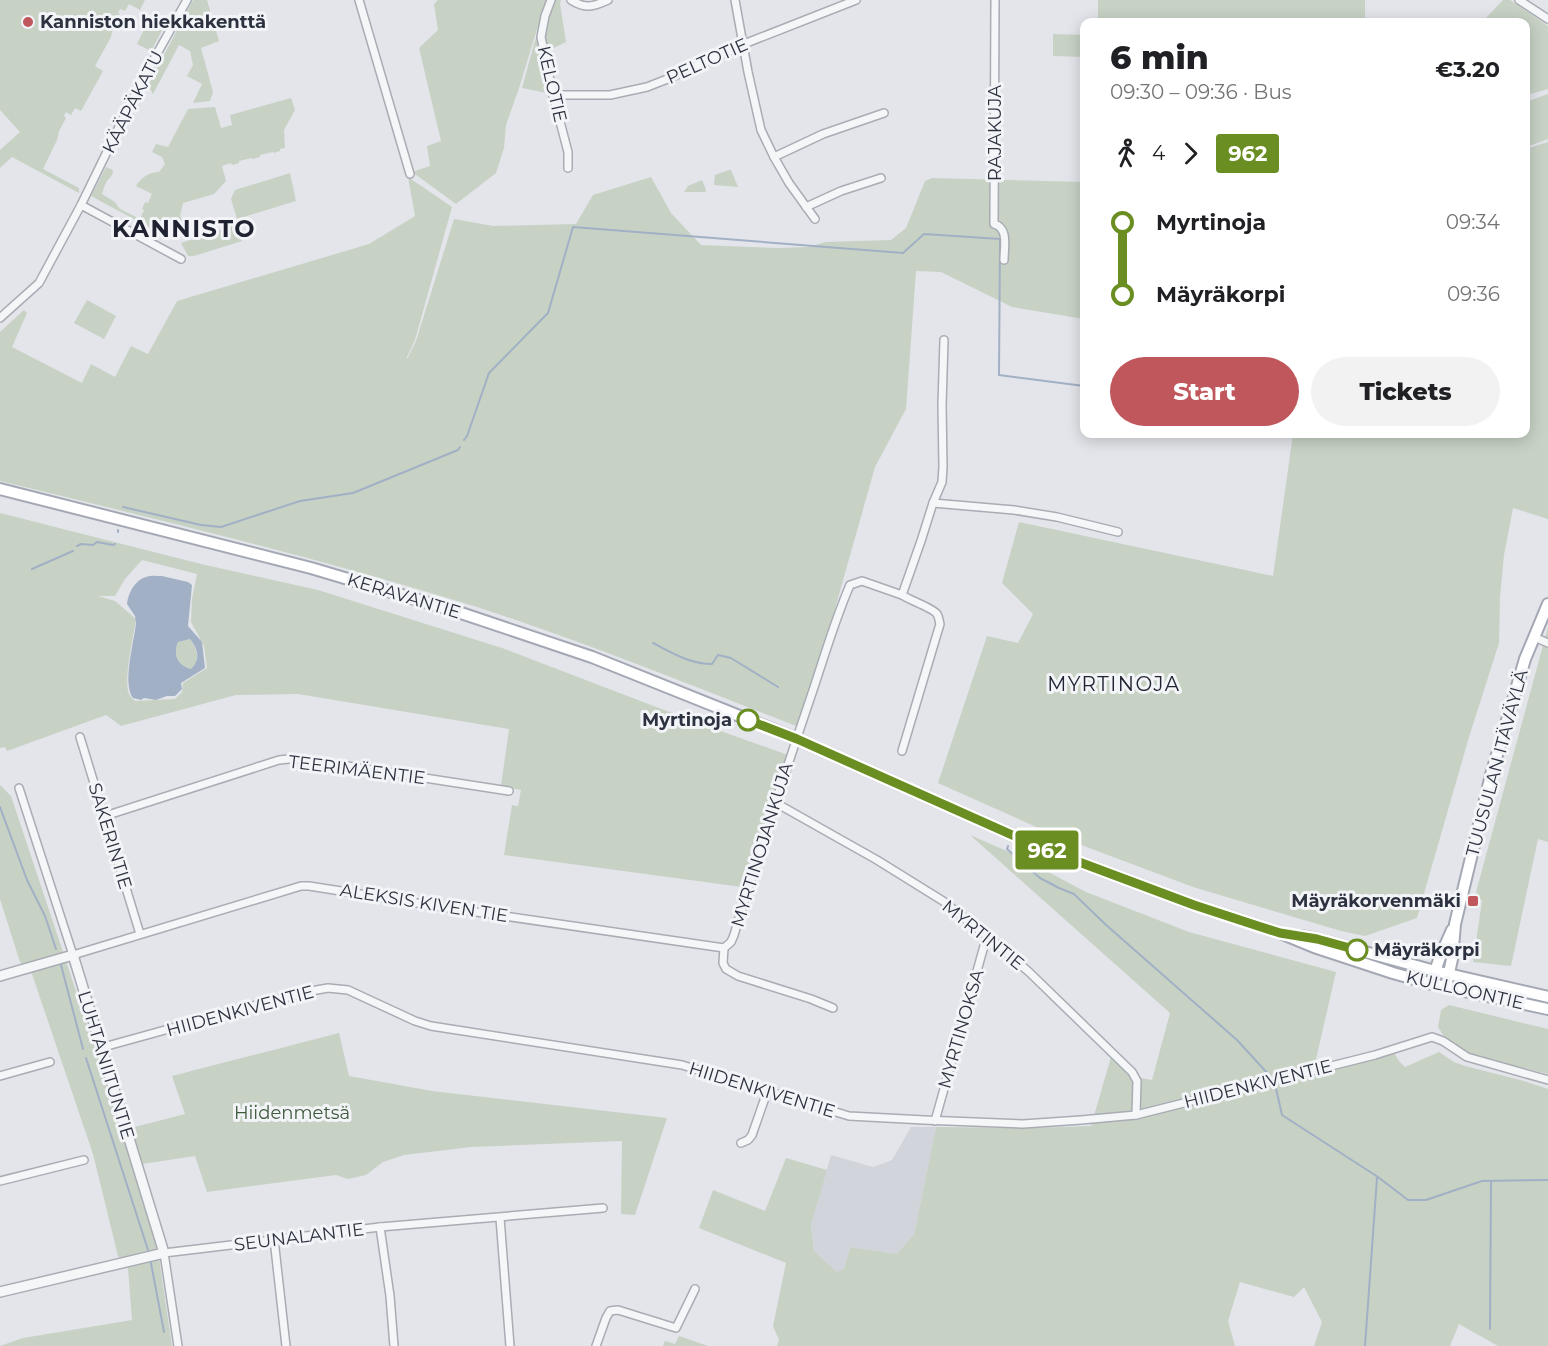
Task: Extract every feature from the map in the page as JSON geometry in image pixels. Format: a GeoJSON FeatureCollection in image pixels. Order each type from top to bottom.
{"type":"FeatureCollection","features":[{"type":"Feature","properties":{"kind":"main road","name":"KERAVANTIE"},"geometry":{"type":"LineString","coordinates":[[0,489],[311,567],[452,610],[592,657],[797,739]]}},
{"type":"Feature","properties":{"kind":"main road","name":"TUUSULAN ITÄVÄYLÄ"},"geometry":{"type":"LineString","coordinates":[[1446,987],[1452,959],[1455,924],[1491,775],[1525,659],[1548,604]]}},
{"type":"Feature","properties":{"kind":"main road","name":"KULLOONTIE"},"geometry":{"type":"LineString","coordinates":[[797,739],[1039,847],[1194,905],[1393,973],[1432,984],[1548,1009]]}},
{"type":"Feature","properties":{"kind":"main road","name":"TUUSULAN ITÄVÄYLÄ"},"geometry":{"type":"LineString","coordinates":[[1432,984],[1435,970],[1455,924]]}},
{"type":"Feature","properties":{"kind":"main road","name":"KULLOONTIE"},"geometry":{"type":"LineString","coordinates":[[1280,933],[1317,939],[1449,974],[1548,997]]}},
{"type":"Feature","properties":{"kind":"street","name":"KÄÄPÄKATU"},"geometry":{"type":"LineString","coordinates":[[0,318],[39,284],[81,205],[140,84],[187,0]]}},
{"type":"Feature","properties":{"kind":"street"},"geometry":{"type":"LineString","coordinates":[[358,0],[410,174]]}},
{"type":"Feature","properties":{"kind":"street","name":"KELOTIE"},"geometry":{"type":"LineString","coordinates":[[550,0],[541,37],[568,152],[568,168]]}},
{"type":"Feature","properties":{"kind":"street"},"geometry":{"type":"LineString","coordinates":[[571,0],[580,6],[596,6],[608,0]]}},
{"type":"Feature","properties":{"kind":"street"},"geometry":{"type":"LineString","coordinates":[[735,0],[761,130],[774,157],[815,219]]}},
{"type":"Feature","properties":{"kind":"street","name":"PELTOTIE"},"geometry":{"type":"LineString","coordinates":[[553,95],[610,95],[646,87],[856,0]]}},
{"type":"Feature","properties":{"kind":"street","name":"RAJAKUJA"},"geometry":{"type":"LineString","coordinates":[[995,0],[994,224],[1000,226],[1004,231],[1004,260]]}},
{"type":"Feature","properties":{"kind":"street"},"geometry":{"type":"LineString","coordinates":[[1519,0],[1548,19]]}},
{"type":"Feature","properties":{"kind":"street"},"geometry":{"type":"LineString","coordinates":[[774,157],[823,134],[884,113]]}},
{"type":"Feature","properties":{"kind":"street"},"geometry":{"type":"LineString","coordinates":[[806,207],[841,191],[880,178]]}},
{"type":"Feature","properties":{"kind":"street"},"geometry":{"type":"LineString","coordinates":[[81,205],[181,259]]}},
{"type":"Feature","properties":{"kind":"street"},"geometry":{"type":"LineString","coordinates":[[902,751],[940,624],[937,614],[928,607],[902,595],[942,482],[944,340]]}},
{"type":"Feature","properties":{"kind":"street"},"geometry":{"type":"LineString","coordinates":[[933,503],[1014,510],[1118,532]]}},
{"type":"Feature","properties":{"kind":"street","name":"MYRTINOJANKUJA"},"geometry":{"type":"LineString","coordinates":[[724,948],[731,942],[734,935],[790,755],[850,585],[862,581],[902,595]]}},
{"type":"Feature","properties":{"kind":"street"},"geometry":{"type":"LineString","coordinates":[[1534,637],[1548,643]]}},
{"type":"Feature","properties":{"kind":"street","name":"SAKERINTIE"},"geometry":{"type":"LineString","coordinates":[[80,737],[140,934]]}},
{"type":"Feature","properties":{"kind":"street","name":"TEERIMÄENTIE"},"geometry":{"type":"LineString","coordinates":[[105,816],[279,760],[289,759],[508,791]]}},
{"type":"Feature","properties":{"kind":"street","name":"LUHTANIITUNTIE"},"geometry":{"type":"LineString","coordinates":[[19,788],[73,955],[100,1048],[178,1346]]}},
{"type":"Feature","properties":{"kind":"street","name":"MYRTINTIE"},"geometry":{"type":"LineString","coordinates":[[776,803],[877,860],[943,901],[1039,981],[1132,1072],[1137,1081],[1136,1115]]}},
{"type":"Feature","properties":{"kind":"street","name":"ALEKSIS KIVEN TIE"},"geometry":{"type":"LineString","coordinates":[[0,976],[301,886],[724,948]]}},
{"type":"Feature","properties":{"kind":"street","name":"MYRTINOKSA"},"geometry":{"type":"LineString","coordinates":[[935,1121],[988,937]]}},
{"type":"Feature","properties":{"kind":"street"},"geometry":{"type":"LineString","coordinates":[[724,948],[723,963],[726,969],[738,976],[833,1008]]}},
{"type":"Feature","properties":{"kind":"street","name":"HIIDENKIVENTIE"},"geometry":{"type":"LineString","coordinates":[[100,1048],[328,988],[348,990],[431,1026],[682,1065],[849,1116],[1023,1124],[1136,1115],[1376,1055],[1432,1037],[1443,1041],[1467,1057],[1548,1080]]}},
{"type":"Feature","properties":{"kind":"street"},"geometry":{"type":"LineString","coordinates":[[0,1076],[50,1062]]}},
{"type":"Feature","properties":{"kind":"street"},"geometry":{"type":"LineString","coordinates":[[741,1143],[752,1135],[767,1092]]}},
{"type":"Feature","properties":{"kind":"street"},"geometry":{"type":"LineString","coordinates":[[0,1181],[84,1160]]}},
{"type":"Feature","properties":{"kind":"street","name":"SEUNALANTIE"},"geometry":{"type":"LineString","coordinates":[[0,1292],[154,1255],[380,1227],[603,1208]]}},
{"type":"Feature","properties":{"kind":"street"},"geometry":{"type":"LineString","coordinates":[[500,1218],[510,1346]]}},
{"type":"Feature","properties":{"kind":"street"},"geometry":{"type":"LineString","coordinates":[[380,1227],[390,1296],[394,1346]]}},
{"type":"Feature","properties":{"kind":"street"},"geometry":{"type":"LineString","coordinates":[[274,1239],[286,1346]]}},
{"type":"Feature","properties":{"kind":"street"},"geometry":{"type":"LineString","coordinates":[[596,1346],[610,1311],[618,1310],[676,1328],[695,1289]]}},
{"type":"Feature","properties":{"kind":"shaded area"},"geometry":{"type":"Polygon","coordinates":[[[911,1127],[936,1127],[914,1235],[896,1254],[850,1247],[844,1269],[837,1272],[814,1251],[811,1225],[831,1155],[873,1167],[892,1160],[911,1127]]]}},
{"type":"Feature","properties":{"kind":"green space"},"geometry":{"type":"Polygon","coordinates":[[[0,0],[145,0],[140,10],[129,4],[125,11],[120,9],[111,37],[95,66],[103,71],[81,111],[75,108],[71,115],[66,112],[64,116],[66,118],[43,169],[79,188],[79,193],[12,157],[0,168],[0,150],[20,132],[0,110],[0,0]]]}},
{"type":"Feature","properties":{"kind":"green space"},"geometry":{"type":"Polygon","coordinates":[[[193,0],[207,0],[219,41],[201,48],[213,92],[210,101],[193,103],[202,84],[187,76],[193,65],[190,51],[179,45],[153,94],[148,85],[193,0]]]}},
{"type":"Feature","properties":{"kind":"green space"},"geometry":{"type":"Polygon","coordinates":[[[438,0],[546,0],[506,125],[504,148],[496,173],[456,204],[412,172],[430,166],[427,146],[441,141],[419,48],[438,30],[434,4],[438,0]]]}},
{"type":"Feature","properties":{"kind":"green space"},"geometry":{"type":"Polygon","coordinates":[[[549,0],[561,0],[566,42],[537,56],[552,94],[522,88],[549,0]]]}},
{"type":"Feature","properties":{"kind":"green space"},"geometry":{"type":"Polygon","coordinates":[[[1098,0],[1365,0],[1365,18],[1098,18],[1098,0]]]}},
{"type":"Feature","properties":{"kind":"green space"},"geometry":{"type":"Polygon","coordinates":[[[1503,0],[1510,0],[1548,26],[1548,89],[1530,94],[1530,18],[1486,18],[1503,0]]]}},
{"type":"Feature","properties":{"kind":"green space"},"geometry":{"type":"Polygon","coordinates":[[[151,15],[166,23],[151,51],[137,44],[151,15]]]}},
{"type":"Feature","properties":{"kind":"green space"},"geometry":{"type":"Polygon","coordinates":[[[1053,34],[1080,35],[1080,57],[1053,56],[1053,34]]]}},
{"type":"Feature","properties":{"kind":"green space"},"geometry":{"type":"Polygon","coordinates":[[[1548,94],[1548,139],[1530,146],[1530,101],[1548,94]]]}},
{"type":"Feature","properties":{"kind":"green space"},"geometry":{"type":"Polygon","coordinates":[[[291,98],[295,110],[284,130],[285,148],[222,166],[226,181],[214,194],[183,203],[180,216],[187,233],[170,235],[154,230],[91,196],[106,167],[113,170],[102,194],[115,202],[120,209],[140,219],[145,202],[148,203],[152,194],[136,186],[146,176],[159,172],[165,164],[162,157],[152,152],[156,144],[168,147],[188,109],[215,107],[221,128],[232,125],[230,115],[291,98]]]}},
{"type":"Feature","properties":{"kind":"green space"},"geometry":{"type":"Polygon","coordinates":[[[1548,142],[1548,519],[1513,508],[1504,555],[1499,643],[1469,737],[1417,918],[1365,936],[1341,931],[1193,887],[1052,834],[938,783],[987,636],[1018,643],[1033,614],[1002,583],[1019,522],[1273,576],[1292,438],[1530,438],[1530,148],[1548,142]]]}},
{"type":"Feature","properties":{"kind":"green space"},"geometry":{"type":"Polygon","coordinates":[[[729,170],[738,187],[714,185],[715,175],[729,170]]]}},
{"type":"Feature","properties":{"kind":"green space"},"geometry":{"type":"Polygon","coordinates":[[[290,173],[296,201],[237,219],[231,199],[235,190],[290,173]]]}},
{"type":"Feature","properties":{"kind":"green space"},"geometry":{"type":"Polygon","coordinates":[[[408,177],[452,207],[415,340],[407,359],[416,341],[454,219],[493,226],[576,224],[593,195],[651,177],[671,213],[701,245],[778,248],[808,247],[826,242],[891,240],[906,228],[925,181],[932,178],[1080,182],[1080,318],[1012,307],[941,272],[916,271],[906,409],[875,467],[803,722],[796,726],[597,649],[477,607],[299,556],[0,481],[0,332],[24,310],[27,313],[12,347],[82,383],[91,364],[115,377],[131,346],[148,354],[177,301],[369,244],[415,216],[408,177]]]}},
{"type":"Feature","properties":{"kind":"green space"},"geometry":{"type":"Polygon","coordinates":[[[702,180],[706,192],[684,192],[688,186],[702,180]]]}},
{"type":"Feature","properties":{"kind":"green space"},"geometry":{"type":"Polygon","coordinates":[[[237,224],[242,241],[194,256],[188,256],[181,243],[237,224]]]}},
{"type":"Feature","properties":{"kind":"green space"},"geometry":{"type":"Polygon","coordinates":[[[87,300],[116,316],[104,339],[74,323],[87,300]]]}},
{"type":"Feature","properties":{"kind":"green space"},"geometry":{"type":"Polygon","coordinates":[[[0,513],[201,564],[318,590],[502,648],[788,755],[742,887],[504,855],[512,805],[518,806],[521,790],[501,786],[509,729],[298,694],[236,695],[121,726],[106,715],[7,751],[5,747],[0,748],[0,513]],[[142,560],[125,579],[115,596],[98,596],[115,601],[136,619],[127,679],[129,694],[135,701],[175,699],[182,692],[183,683],[207,668],[204,646],[191,622],[192,599],[197,574],[142,560]]]}},
{"type":"Feature","properties":{"kind":"green space"},"geometry":{"type":"Polygon","coordinates":[[[1548,627],[1548,842],[1538,839],[1511,966],[1473,962],[1482,901],[1476,892],[1548,627]]]}},
{"type":"Feature","properties":{"kind":"green space"},"geometry":{"type":"Polygon","coordinates":[[[190,639],[197,654],[196,662],[191,669],[182,665],[176,655],[178,642],[190,639]]]}},
{"type":"Feature","properties":{"kind":"green space"},"geometry":{"type":"Polygon","coordinates":[[[0,785],[11,796],[106,1081],[157,1244],[172,1346],[0,1346],[23,1338],[132,1320],[128,1268],[118,1256],[93,1154],[32,974],[20,962],[0,899],[0,785]]]}},
{"type":"Feature","properties":{"kind":"green space"},"geometry":{"type":"Polygon","coordinates":[[[970,835],[1016,855],[1086,892],[1189,932],[1336,972],[1314,1068],[1393,1051],[1405,1067],[1439,1052],[1465,1066],[1548,1089],[1548,1346],[1498,1346],[1459,1324],[1450,1346],[1314,1346],[1322,1322],[1304,1287],[1294,1297],[1240,1282],[1228,1321],[1235,1346],[777,1346],[779,1340],[773,1326],[786,1263],[699,1228],[713,1190],[765,1211],[786,1158],[827,1170],[811,1225],[814,1251],[837,1272],[844,1269],[850,1247],[896,1254],[914,1235],[936,1127],[1091,1126],[1111,1057],[1131,1076],[1152,1080],[1170,1013],[970,835]]]}},
{"type":"Feature","properties":{"kind":"green space"},"geometry":{"type":"Polygon","coordinates":[[[1449,1005],[1548,1029],[1548,1074],[1471,1055],[1458,1049],[1445,1038],[1438,1027],[1441,1010],[1449,1005]]]}},
{"type":"Feature","properties":{"kind":"green space","name":"Hiidenmetsä"},"geometry":{"type":"Polygon","coordinates":[[[339,1033],[349,1076],[432,1091],[667,1118],[635,1215],[621,1214],[622,1141],[471,1147],[404,1155],[383,1162],[366,1175],[348,1179],[336,1175],[207,1192],[195,1156],[142,1164],[131,1128],[185,1114],[172,1076],[339,1033]]]}},
{"type":"Feature","properties":{"kind":"green space"},"geometry":{"type":"Polygon","coordinates":[[[679,1336],[708,1346],[663,1346],[665,1341],[675,1344],[679,1336]]]}},
{"type":"Feature","properties":{"kind":"water"},"geometry":{"type":"Polygon","coordinates":[[[148,576],[188,582],[192,585],[188,626],[202,642],[205,668],[181,683],[182,689],[175,696],[141,700],[133,698],[130,691],[129,673],[136,623],[135,616],[127,604],[135,584],[148,576]],[[190,639],[178,642],[176,651],[179,662],[191,669],[197,658],[190,639]]]}},
{"type":"Feature","properties":{"kind":"waterway"},"geometry":{"type":"LineString","coordinates":[[464,440],[489,373],[548,313],[573,227],[903,253],[924,234],[1000,239],[999,375],[1080,385]]}},
{"type":"Feature","properties":{"kind":"waterway"},"geometry":{"type":"LineString","coordinates":[[123,507],[201,525],[221,527],[300,501],[353,493],[458,450],[460,447]]}},
{"type":"Feature","properties":{"kind":"waterway"},"geometry":{"type":"LineString","coordinates":[[77,546],[93,545],[97,542],[115,544]]}},
{"type":"Feature","properties":{"kind":"waterway"},"geometry":{"type":"LineString","coordinates":[[32,569],[73,551]]}},
{"type":"Feature","properties":{"kind":"waterway"},"geometry":{"type":"LineString","coordinates":[[653,643],[681,657],[704,664],[712,664],[718,655],[731,658],[778,687]]}},
{"type":"Feature","properties":{"kind":"waterway"},"geometry":{"type":"LineString","coordinates":[[0,807],[27,880],[45,916],[56,949]]}},
{"type":"Feature","properties":{"kind":"waterway"},"geometry":{"type":"LineString","coordinates":[[1008,846],[1007,849],[1040,878],[1074,894],[1237,1040],[1270,1076]]}},
{"type":"Feature","properties":{"kind":"waterway"},"geometry":{"type":"LineString","coordinates":[[61,965],[83,1049]]}},
{"type":"Feature","properties":{"kind":"waterway"},"geometry":{"type":"LineString","coordinates":[[86,1058],[149,1253]]}},
{"type":"Feature","properties":{"kind":"waterway"},"geometry":{"type":"LineString","coordinates":[[1275,1084],[1282,1115],[1378,1177],[1408,1200],[1426,1200],[1482,1181],[1548,1180]]}},
{"type":"Feature","properties":{"kind":"waterway"},"geometry":{"type":"LineString","coordinates":[[1365,1346],[1377,1178]]}},
{"type":"Feature","properties":{"kind":"waterway"},"geometry":{"type":"LineString","coordinates":[[1490,1329],[1491,1182]]}},
{"type":"Feature","properties":{"kind":"waterway"},"geometry":{"type":"LineString","coordinates":[[150,1258],[164,1332]]}},
{"type":"Feature","properties":{"kind":"bus line","name":"962"},"geometry":{"type":"LineString","coordinates":[[748,720],[797,739],[1039,847],[1194,905],[1258,926],[1357,950]]}},
{"type":"Feature","properties":{"kind":"place","name":"Kanniston hiekkakenttä"},"geometry":{"type":"Point","coordinates":[28,22]}},
{"type":"Feature","properties":{"kind":"place","name":"Myrtinoja"},"geometry":{"type":"Point","coordinates":[748,720]}},
{"type":"Feature","properties":{"kind":"place","name":"Mäyräkorvenmäki"},"geometry":{"type":"Point","coordinates":[1473,901]}},
{"type":"Feature","properties":{"kind":"place","name":"Mäyräkorpi"},"geometry":{"type":"Point","coordinates":[1357,950]}},
{"type":"Feature","properties":{"kind":"district","name":"KANNISTO"},"geometry":{"type":"Point","coordinates":[184,228]}},
{"type":"Feature","properties":{"kind":"district","name":"MYRTINOJA"},"geometry":{"type":"Point","coordinates":[1114,684]}}]}
